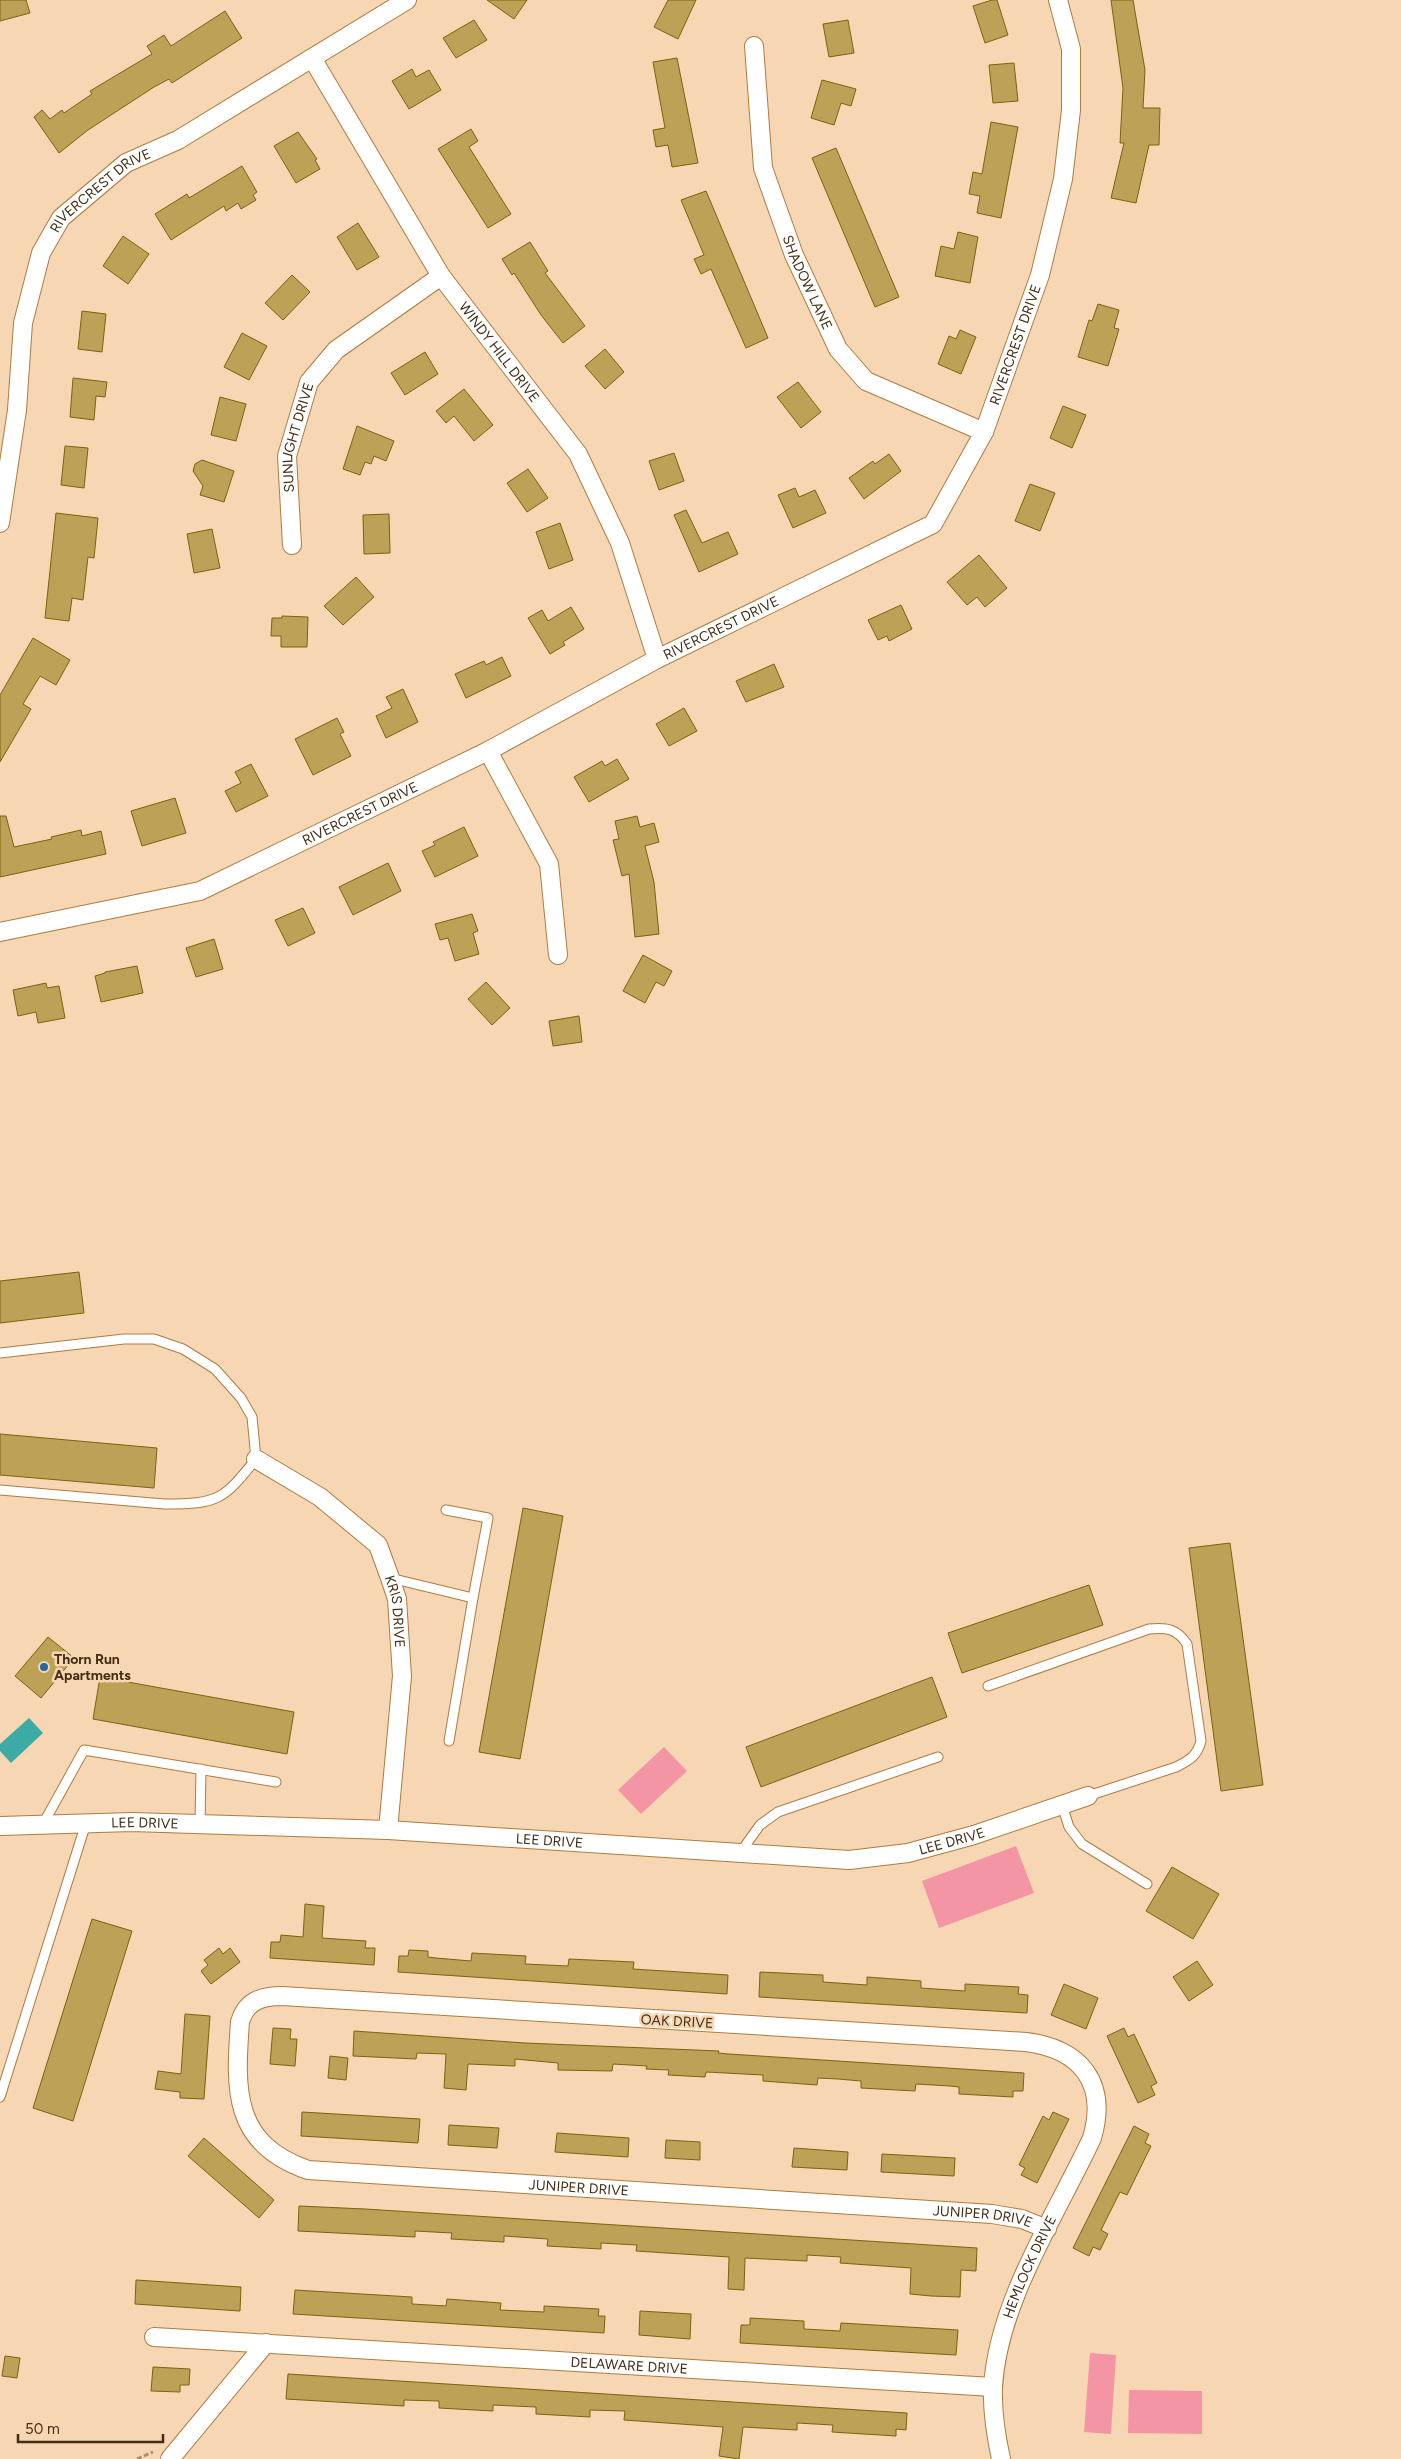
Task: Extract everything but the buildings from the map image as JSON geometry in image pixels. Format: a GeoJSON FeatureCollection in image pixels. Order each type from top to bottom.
{"type":"FeatureCollection","features":[{"type":"Feature","properties":{"kind":"street","name":"RIVERCREST DRIVE"},"geometry":{"type":"LineString","coordinates":[[0,523],[17,410],[23,323],[41,253],[61,218],[126,163],[178,140],[407,0]]}},
{"type":"Feature","properties":{"kind":"street","name":"RIVERCREST DRIVE"},"geometry":{"type":"LineString","coordinates":[[0,932],[200,891],[488,752],[656,659],[933,524],[984,432],[1040,274],[1063,179],[1071,110],[1071,49],[1058,0]]}},
{"type":"Feature","properties":{"kind":"street","name":"SHADOW LANE"},"geometry":{"type":"LineString","coordinates":[[754,46],[762,168],[794,255],[838,349],[866,381],[984,432]]}},
{"type":"Feature","properties":{"kind":"street","name":"WINDY HILL DRIVE"},"geometry":{"type":"LineString","coordinates":[[312,58],[442,276],[578,454],[620,543],[656,659]]}},
{"type":"Feature","properties":{"kind":"street","name":"SUNLIGHT DRIVE"},"geometry":{"type":"LineString","coordinates":[[292,545],[287,456],[309,382],[336,350],[442,276]]}},
{"type":"Feature","properties":{"kind":"street"},"geometry":{"type":"LineString","coordinates":[[488,752],[549,864],[558,955]]}},
{"type":"Feature","properties":{"kind":"street","name":"KRIS DRIVE"},"geometry":{"type":"LineString","coordinates":[[256,1459],[320,1497],[378,1545],[390,1578],[397,1599],[402,1676],[388,1830]]}},
{"type":"Feature","properties":{"kind":"street","name":"LEE DRIVE"},"geometry":{"type":"LineString","coordinates":[[0,1826],[86,1823],[200,1824],[388,1830],[849,1860],[908,1853],[974,1835],[1088,1796]]}},
{"type":"Feature","properties":{"kind":"street","name":"OAK DRIVE"},"geometry":{"type":"LineString","coordinates":[[247,2006],[262,1997],[282,1996],[1026,2042],[1042,2044],[1067,2054],[1087,2073],[1093,2085]]}},
{"type":"Feature","properties":{"kind":"street","name":"JUNIPER DRIVE"},"geometry":{"type":"LineString","coordinates":[[247,2006],[240,2022],[237,2067],[238,2094],[242,2108],[248,2122],[267,2147],[279,2157],[308,2170],[992,2214],[1022,2219],[1047,2229]]}},
{"type":"Feature","properties":{"kind":"street","name":"HEMLOCK DRIVE"},"geometry":{"type":"LineString","coordinates":[[1001,2459],[995,2423],[993,2387],[1010,2312],[1047,2229],[1092,2138],[1098,2106],[1093,2085]]}},
{"type":"Feature","properties":{"kind":"street","name":"DELAWARE DRIVE"},"geometry":{"type":"LineString","coordinates":[[154,2337],[993,2387]]}},
{"type":"Feature","properties":{"kind":"street"},"geometry":{"type":"LineString","coordinates":[[163,2455],[266,2343]]}},
{"type":"Feature","properties":{"kind":"lane"},"geometry":{"type":"LineString","coordinates":[[0,1353],[124,1339],[154,1339],[183,1349],[215,1369],[241,1398],[252,1417],[256,1459],[230,1491],[216,1499],[190,1504],[164,1504],[0,1490]]}},
{"type":"Feature","properties":{"kind":"lane"},"geometry":{"type":"LineString","coordinates":[[446,1510],[488,1518],[449,1741]]}},
{"type":"Feature","properties":{"kind":"lane"},"geometry":{"type":"LineString","coordinates":[[390,1578],[474,1598]]}},
{"type":"Feature","properties":{"kind":"lane"},"geometry":{"type":"LineString","coordinates":[[988,1686],[1149,1629],[1167,1627],[1180,1634],[1188,1644],[1201,1740],[1198,1752],[1190,1760],[1176,1767],[1088,1796]]}},
{"type":"Feature","properties":{"kind":"lane"},"geometry":{"type":"LineString","coordinates":[[43,1824],[84,1750],[276,1782]]}},
{"type":"Feature","properties":{"kind":"lane"},"geometry":{"type":"LineString","coordinates":[[740,1853],[760,1825],[778,1812],[938,1757]]}},
{"type":"Feature","properties":{"kind":"lane"},"geometry":{"type":"LineString","coordinates":[[200,1824],[201,1769]]}},
{"type":"Feature","properties":{"kind":"lane"},"geometry":{"type":"LineString","coordinates":[[1062,1805],[1069,1827],[1082,1844],[1147,1884]]}},
{"type":"Feature","properties":{"kind":"lane"},"geometry":{"type":"LineString","coordinates":[[0,2097],[86,1823]]}},
{"type":"Feature","properties":{"kind":"path"},"geometry":{"type":"LineString","coordinates":[[137,2459],[163,2455]]}},
{"type":"Feature","properties":{"kind":"shaded area"},"geometry":{"type":"Polygon","coordinates":[[[664,1747],[687,1771],[641,1814],[618,1790],[664,1747]]]}},
{"type":"Feature","properties":{"kind":"shaded area"},"geometry":{"type":"Polygon","coordinates":[[[1016,1846],[1034,1893],[939,1928],[922,1881],[1016,1846]]]}},
{"type":"Feature","properties":{"kind":"shaded area"},"geometry":{"type":"Polygon","coordinates":[[[1090,2353],[1116,2355],[1111,2434],[1084,2432],[1090,2353]]]}},
{"type":"Feature","properties":{"kind":"shaded area"},"geometry":{"type":"Polygon","coordinates":[[[1129,2390],[1202,2391],[1202,2434],[1128,2433],[1129,2390]]]}},
{"type":"Feature","properties":{"kind":"water"},"geometry":{"type":"Polygon","coordinates":[[[29,1718],[43,1733],[11,1763],[0,1751],[0,1744],[29,1718]]]}},
{"type":"Feature","properties":{"kind":"place","name":"Thorn Run Apartments"},"geometry":{"type":"Point","coordinates":[44,1667]}}]}
